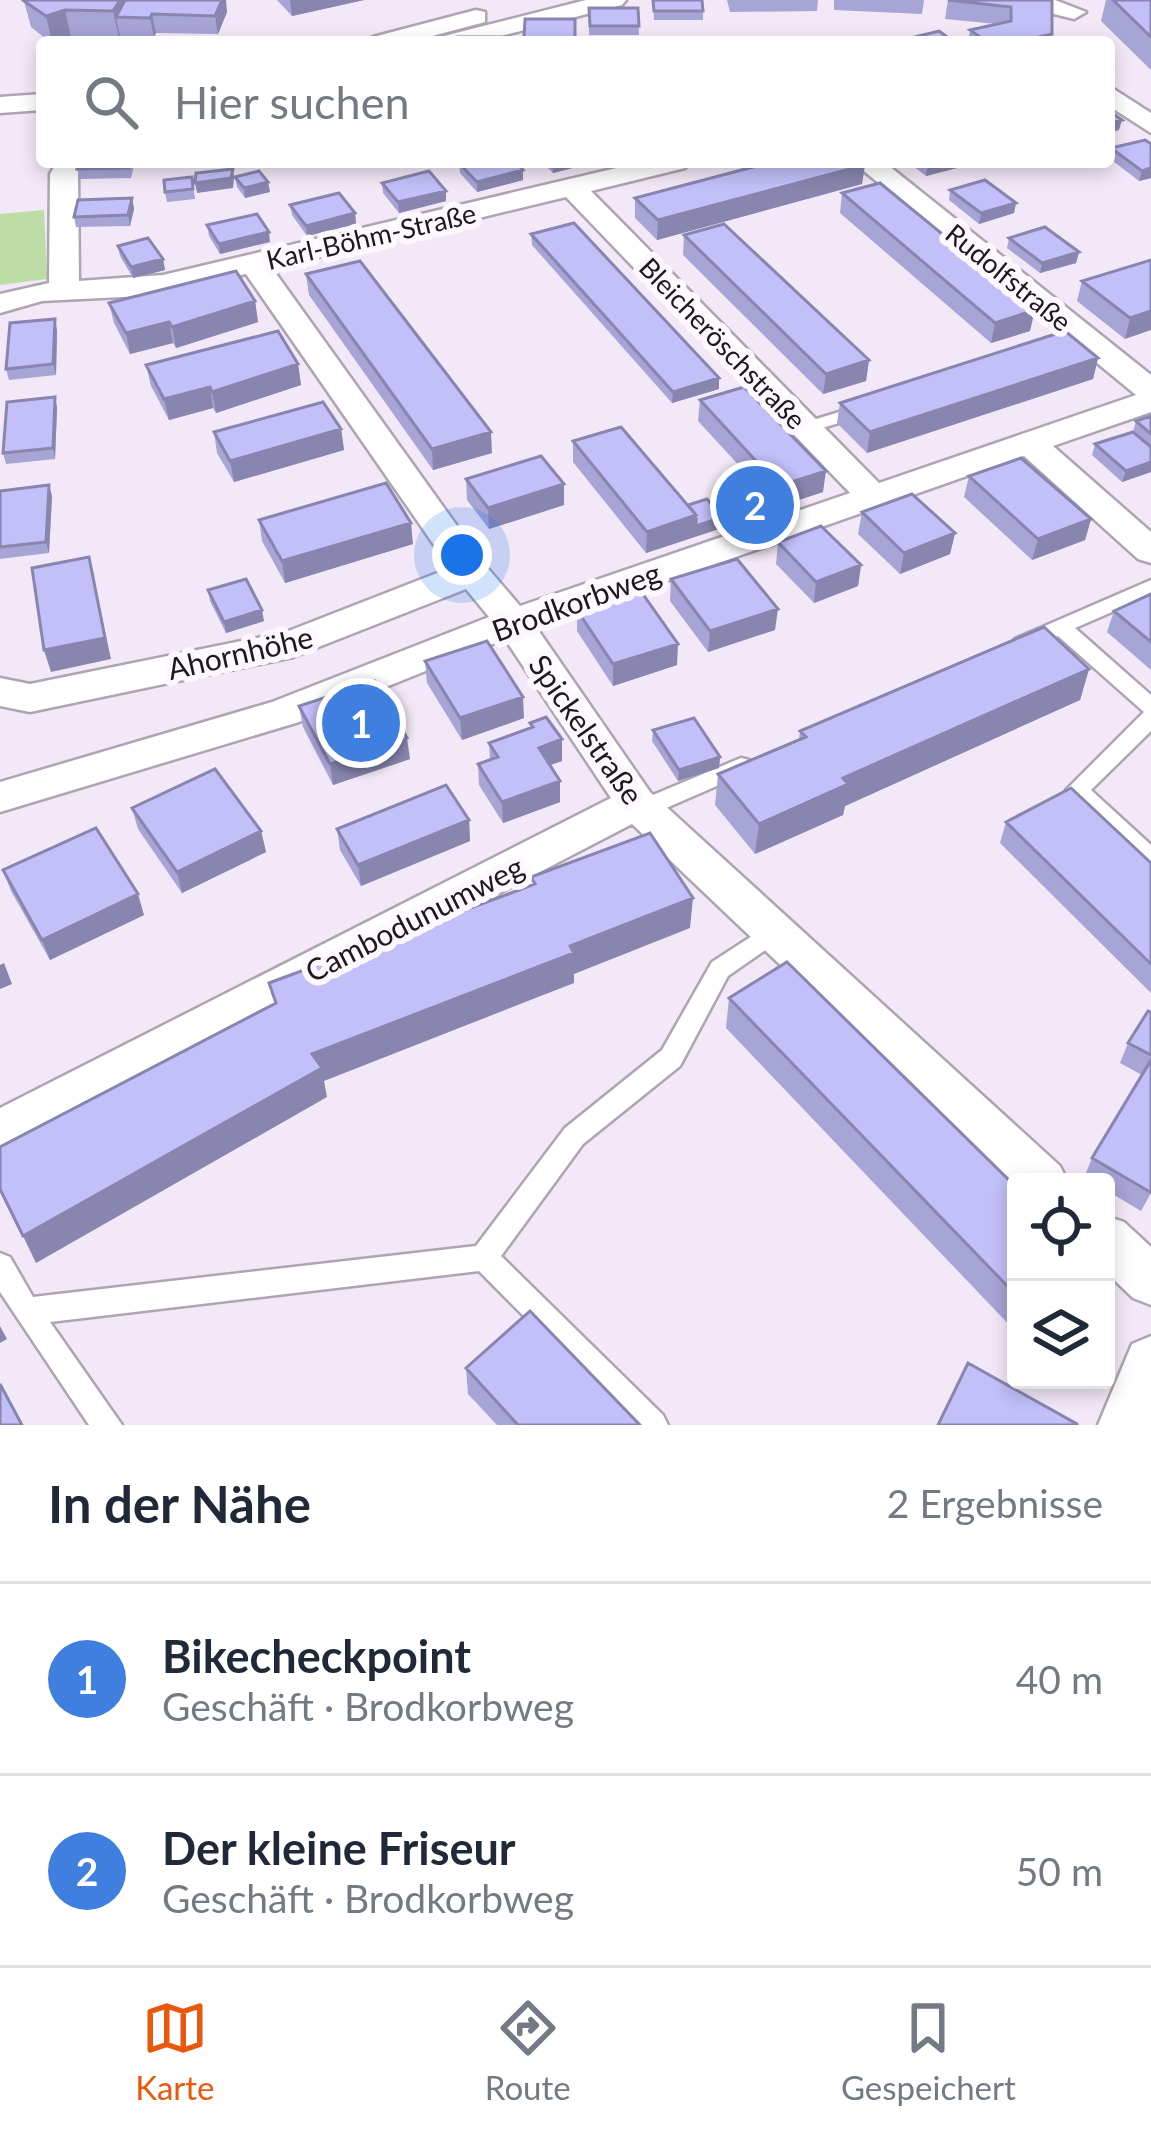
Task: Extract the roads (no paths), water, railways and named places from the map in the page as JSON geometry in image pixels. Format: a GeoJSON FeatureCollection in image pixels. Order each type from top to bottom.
{"type":"FeatureCollection","features":[{"type":"Feature","properties":{"kind":"street"},"geometry":{"type":"LineString","coordinates":[[406,36],[547,0]]}},
{"type":"Feature","properties":{"kind":"street"},"geometry":{"type":"LineString","coordinates":[[470,36],[614,0]]}},
{"type":"Feature","properties":{"kind":"street"},"geometry":{"type":"LineString","coordinates":[[1026,0],[1075,6],[1076,36]]}},
{"type":"Feature","properties":{"kind":"street"},"geometry":{"type":"LineString","coordinates":[[1115,98],[1151,125]]}},
{"type":"Feature","properties":{"kind":"street"},"geometry":{"type":"LineString","coordinates":[[0,105],[36,102]]}},
{"type":"Feature","properties":{"kind":"street"},"geometry":{"type":"LineString","coordinates":[[0,304],[64,286],[68,168]]}},
{"type":"Feature","properties":{"kind":"street","name":"Karl-Böhm-Straße"},"geometry":{"type":"LineString","coordinates":[[64,286],[154,286],[651,168]]}},
{"type":"Feature","properties":{"kind":"street","name":"Rudolfstraße"},"geometry":{"type":"LineString","coordinates":[[874,168],[1074,342],[1151,392]]}},
{"type":"Feature","properties":{"kind":"street","name":"Bleicheröschstraße"},"geometry":{"type":"LineString","coordinates":[[572,188],[874,498]]}},
{"type":"Feature","properties":{"kind":"street","name":"Spickelstraße"},"geometry":{"type":"LineString","coordinates":[[254,264],[472,573],[513,622],[639,806],[1033,1173]]}},
{"type":"Feature","properties":{"kind":"street","name":"Brodkorbweg"},"geometry":{"type":"LineString","coordinates":[[0,797],[285,712],[513,622],[1151,401]]}},
{"type":"Feature","properties":{"kind":"street"},"geometry":{"type":"LineString","coordinates":[[1030,444],[1151,551]]}},
{"type":"Feature","properties":{"kind":"street","name":"Ahornhöhe"},"geometry":{"type":"LineString","coordinates":[[0,692],[30,698],[293,644],[472,573]]}},
{"type":"Feature","properties":{"kind":"street","name":"Cambodunumweg"},"geometry":{"type":"LineString","coordinates":[[0,1132],[639,806]]}},
{"type":"Feature","properties":{"kind":"street"},"geometry":{"type":"LineString","coordinates":[[1115,1248],[1151,1281]]}},
{"type":"Feature","properties":{"kind":"street"},"geometry":{"type":"LineString","coordinates":[[1125,1425],[1151,1362]]}},
{"type":"Feature","properties":{"kind":"lane"},"geometry":{"type":"LineString","coordinates":[[806,428],[887,402]]}},
{"type":"Feature","properties":{"kind":"lane"},"geometry":{"type":"LineString","coordinates":[[998,654],[1151,587]]}},
{"type":"Feature","properties":{"kind":"lane"},"geometry":{"type":"LineString","coordinates":[[1061,627],[1151,706]]}},
{"type":"Feature","properties":{"kind":"lane"},"geometry":{"type":"LineString","coordinates":[[1151,718],[1077,790],[1151,859]]}},
{"type":"Feature","properties":{"kind":"lane"},"geometry":{"type":"LineString","coordinates":[[639,806],[768,754]]}},
{"type":"Feature","properties":{"kind":"lane"},"geometry":{"type":"LineString","coordinates":[[26,1311],[484,1258],[574,1136],[671,1058],[720,968],[772,933]]}},
{"type":"Feature","properties":{"kind":"lane"},"geometry":{"type":"LineString","coordinates":[[484,1258],[653,1425]]}},
{"type":"Feature","properties":{"kind":"lane"},"geometry":{"type":"LineString","coordinates":[[0,1266],[107,1425]]}},
{"type":"Feature","properties":{"kind":"place","name":"Der kleine Friseur"},"geometry":{"type":"Point","coordinates":[755,505]}},
{"type":"Feature","properties":{"kind":"place","name":"Bikecheckpoint"},"geometry":{"type":"Point","coordinates":[361,723]}}]}
